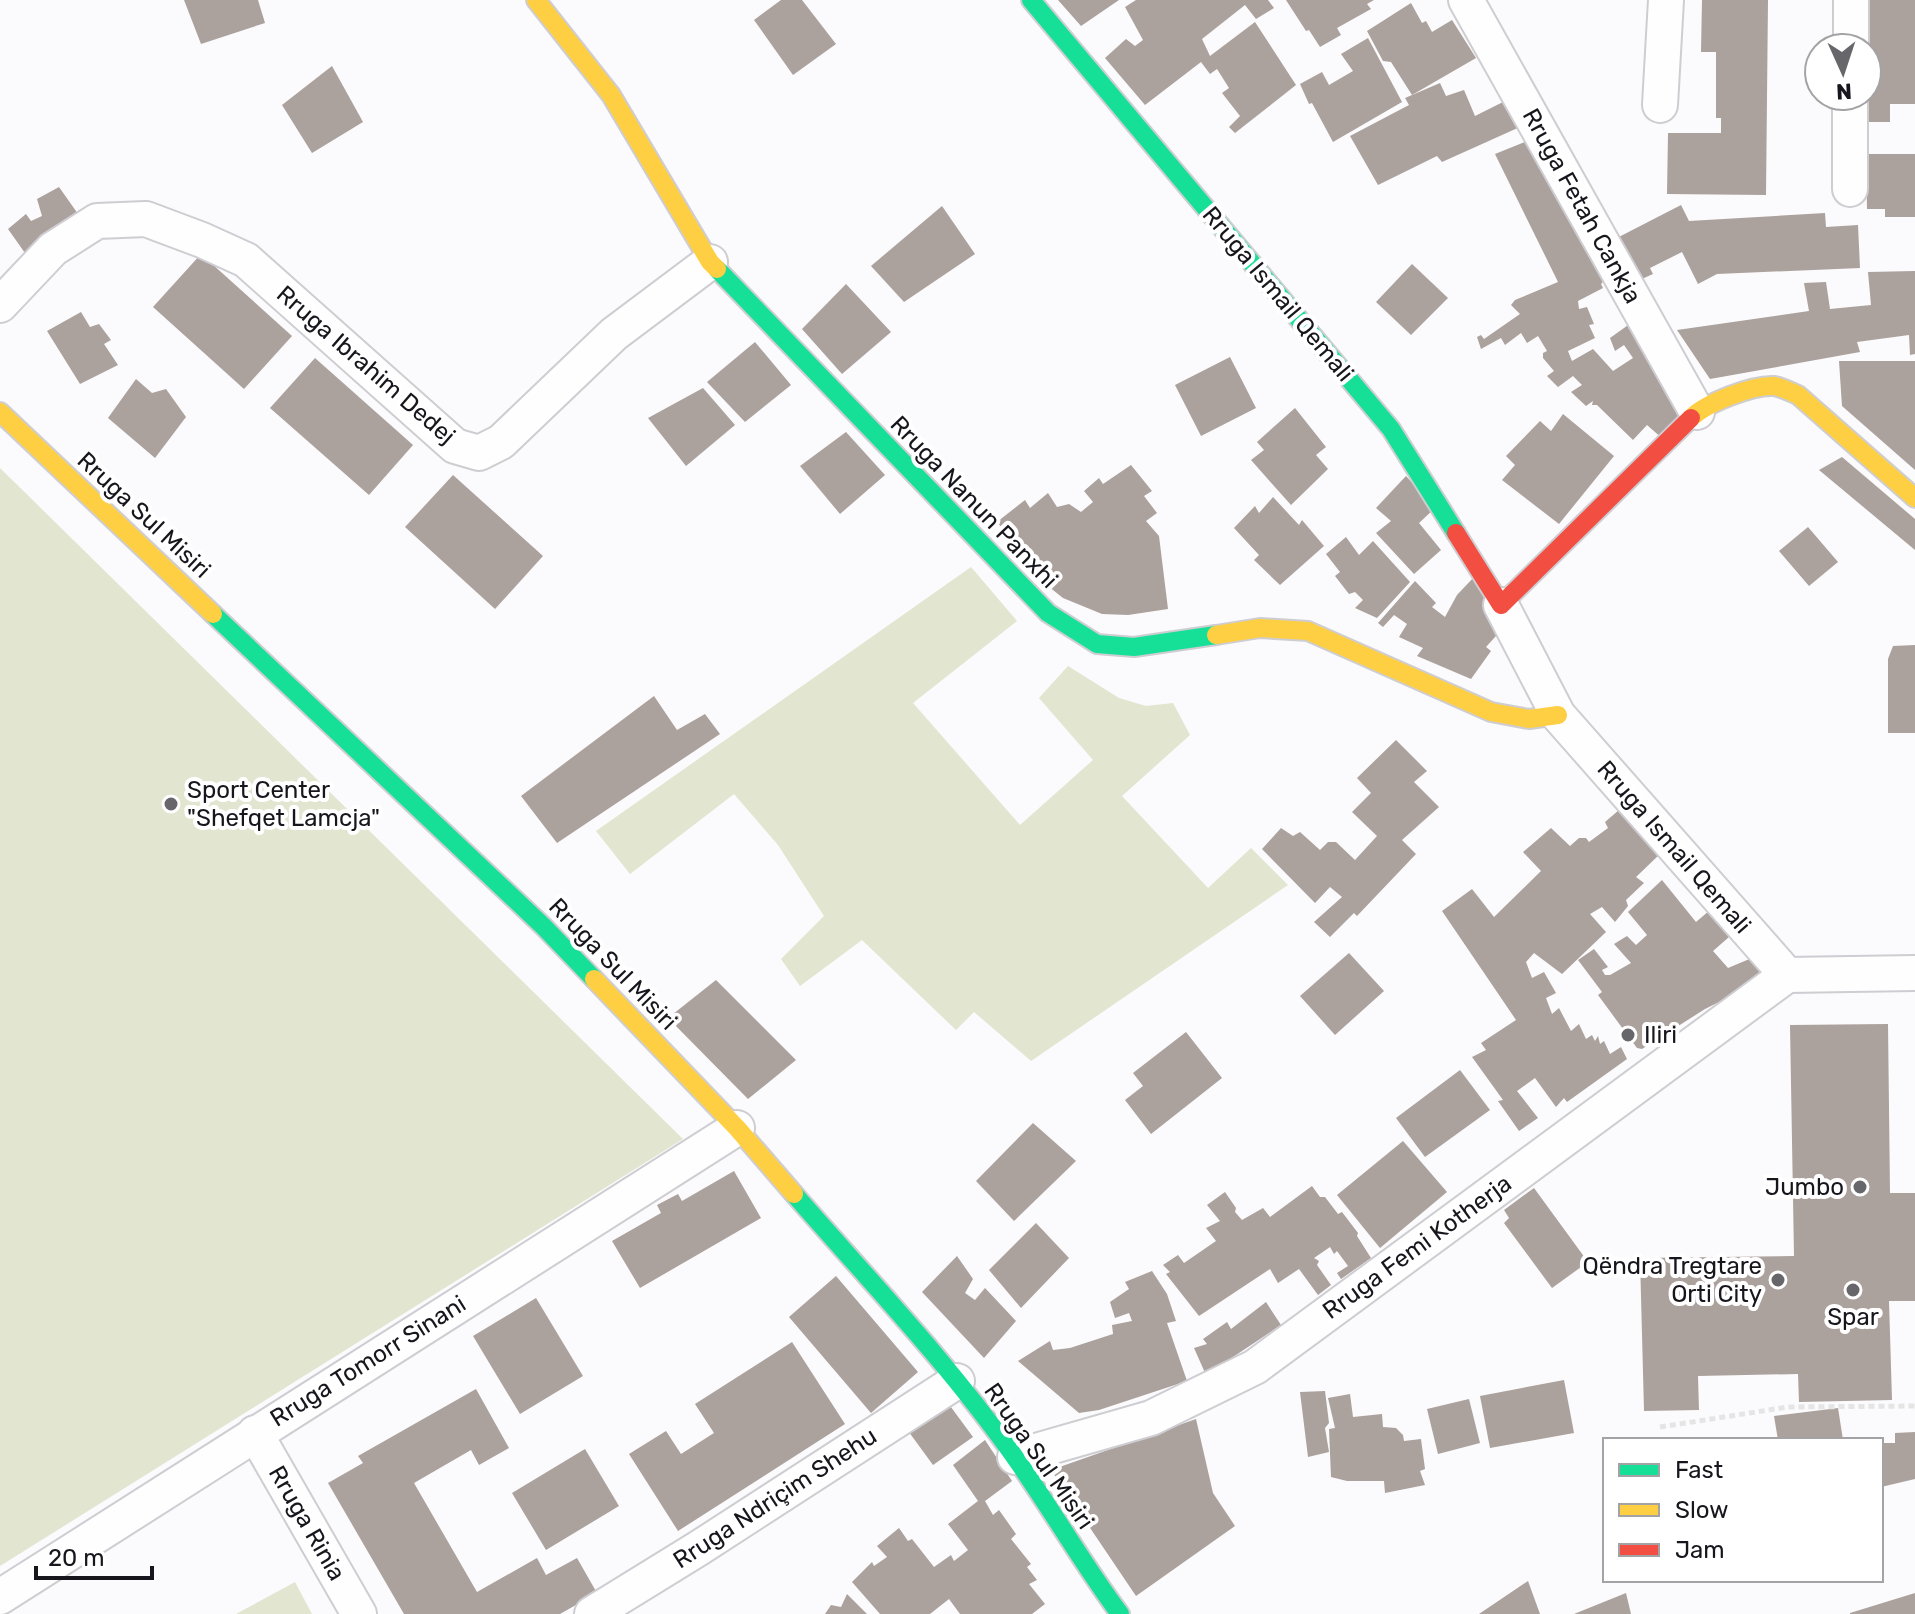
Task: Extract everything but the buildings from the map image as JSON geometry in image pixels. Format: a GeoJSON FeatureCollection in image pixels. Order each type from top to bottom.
{"type":"FeatureCollection","features":[{"type":"Feature","properties":{"kind":"street","name":"Rruga Nanun Panxhi"},"geometry":{"type":"LineString","coordinates":[[536,0],[611,95],[710,262],[1048,613],[1097,644],[1134,647],[1260,628],[1308,631],[1491,712],[1529,719],[1558,715]]}},
{"type":"Feature","properties":{"kind":"street","name":"Rruga Ismail Qemali"},"geometry":{"type":"LineString","coordinates":[[1031,0],[1391,429],[1501,605],[1558,715],[1787,975]]}},
{"type":"Feature","properties":{"kind":"street","name":"Rruga Fetah Cankja"},"geometry":{"type":"LineString","coordinates":[[1466,0],[1697,412]]}},
{"type":"Feature","properties":{"kind":"street"},"geometry":{"type":"LineString","coordinates":[[1660,105],[1666,0]]}},
{"type":"Feature","properties":{"kind":"street"},"geometry":{"type":"LineString","coordinates":[[1851,0],[1851,32]]}},
{"type":"Feature","properties":{"kind":"street"},"geometry":{"type":"LineString","coordinates":[[1850,112],[1850,189]]}},
{"type":"Feature","properties":{"kind":"street","name":"Rruga Ibrahim Dedej"},"geometry":{"type":"LineString","coordinates":[[0,305],[53,249],[97,221],[146,219],[246,260],[455,446],[479,453],[501,442],[614,334],[710,262]]}},
{"type":"Feature","properties":{"kind":"street"},"geometry":{"type":"LineString","coordinates":[[1501,605],[1697,412],[1738,393],[1775,386],[1798,395],[1915,498]]}},
{"type":"Feature","properties":{"kind":"street","name":"Rruga Sul Misiri"},"geometry":{"type":"LineString","coordinates":[[0,412],[544,927],[737,1128],[957,1381],[1015,1457],[1089,1572],[1120,1614]]}},
{"type":"Feature","properties":{"kind":"street"},"geometry":{"type":"LineString","coordinates":[[1787,975],[1915,973]]}},
{"type":"Feature","properties":{"kind":"street","name":"Rruga Femi Kotherja"},"geometry":{"type":"LineString","coordinates":[[1015,1457],[1151,1418],[1255,1367],[1787,975]]}},
{"type":"Feature","properties":{"kind":"street","name":"Rruga Tomorr Sinani"},"geometry":{"type":"LineString","coordinates":[[0,1597],[737,1128]]}},
{"type":"Feature","properties":{"kind":"street","name":"Rruga Ndriçim Shehu"},"geometry":{"type":"LineString","coordinates":[[592,1614],[957,1381]]}},
{"type":"Feature","properties":{"kind":"street","name":"Rruga Rinia"},"geometry":{"type":"LineString","coordinates":[[255,1433],[359,1614]]}},
{"type":"Feature","properties":{"kind":"path"},"geometry":{"type":"LineString","coordinates":[[1660,1427],[1788,1407],[1915,1406]]}},
{"type":"Feature","properties":{"kind":"green space","name":"Sport Center \"Shefqet Lamcja\""},"geometry":{"type":"Polygon","coordinates":[[[0,468],[683,1139],[0,1566],[0,468]]]}},
{"type":"Feature","properties":{"kind":"green space"},"geometry":{"type":"Polygon","coordinates":[[[971,567],[1017,621],[913,703],[1020,825],[1093,760],[1039,698],[1068,666],[1119,698],[1146,706],[1173,703],[1190,735],[1122,796],[1208,888],[1251,848],[1288,885],[1031,1061],[974,1012],[956,1030],[862,940],[800,986],[781,959],[824,916],[778,845],[734,794],[630,874],[596,831],[971,567]]]}},
{"type":"Feature","properties":{"kind":"green space"},"geometry":{"type":"Polygon","coordinates":[[[295,1582],[312,1614],[236,1614],[295,1582]]]}},
{"type":"Feature","properties":{"kind":"traffic: fast"},"geometry":{"type":"LineString","coordinates":[[1031,0],[1391,429],[1456,533]]}},
{"type":"Feature","properties":{"kind":"traffic: fast"},"geometry":{"type":"LineString","coordinates":[[717,269],[1048,613],[1097,644],[1134,647],[1216,635]]}},
{"type":"Feature","properties":{"kind":"traffic: fast"},"geometry":{"type":"LineString","coordinates":[[213,614],[544,927],[594,979]]}},
{"type":"Feature","properties":{"kind":"traffic: fast"},"geometry":{"type":"LineString","coordinates":[[794,1194],[907,1322],[989,1422],[1120,1614]]}},
{"type":"Feature","properties":{"kind":"traffic: slow"},"geometry":{"type":"LineString","coordinates":[[536,0],[611,95],[717,269]]}},
{"type":"Feature","properties":{"kind":"traffic: slow"},"geometry":{"type":"LineString","coordinates":[[1691,418],[1718,401],[1742,392],[1765,386],[1783,388],[1798,395],[1915,498]]}},
{"type":"Feature","properties":{"kind":"traffic: slow"},"geometry":{"type":"LineString","coordinates":[[0,412],[213,614]]}},
{"type":"Feature","properties":{"kind":"traffic: slow"},"geometry":{"type":"LineString","coordinates":[[1216,635],[1260,628],[1308,631],[1491,712],[1529,719],[1558,715]]}},
{"type":"Feature","properties":{"kind":"traffic: slow"},"geometry":{"type":"LineString","coordinates":[[594,979],[737,1128],[794,1194]]}},
{"type":"Feature","properties":{"kind":"traffic: jam"},"geometry":{"type":"LineString","coordinates":[[1456,533],[1501,605],[1691,418]]}},
{"type":"Feature","properties":{"kind":"place","name":"Sport Center \"Shefqet Lamcja\""},"geometry":{"type":"Point","coordinates":[171,804]}},
{"type":"Feature","properties":{"kind":"place","name":"Iliri"},"geometry":{"type":"Point","coordinates":[1628,1035]}},
{"type":"Feature","properties":{"kind":"place","name":"Jumbo"},"geometry":{"type":"Point","coordinates":[1860,1187]}},
{"type":"Feature","properties":{"kind":"place","name":"Qëndra Tregtare Orti City"},"geometry":{"type":"Point","coordinates":[1778,1280]}},
{"type":"Feature","properties":{"kind":"place","name":"Spar"},"geometry":{"type":"Point","coordinates":[1853,1290]}}]}
